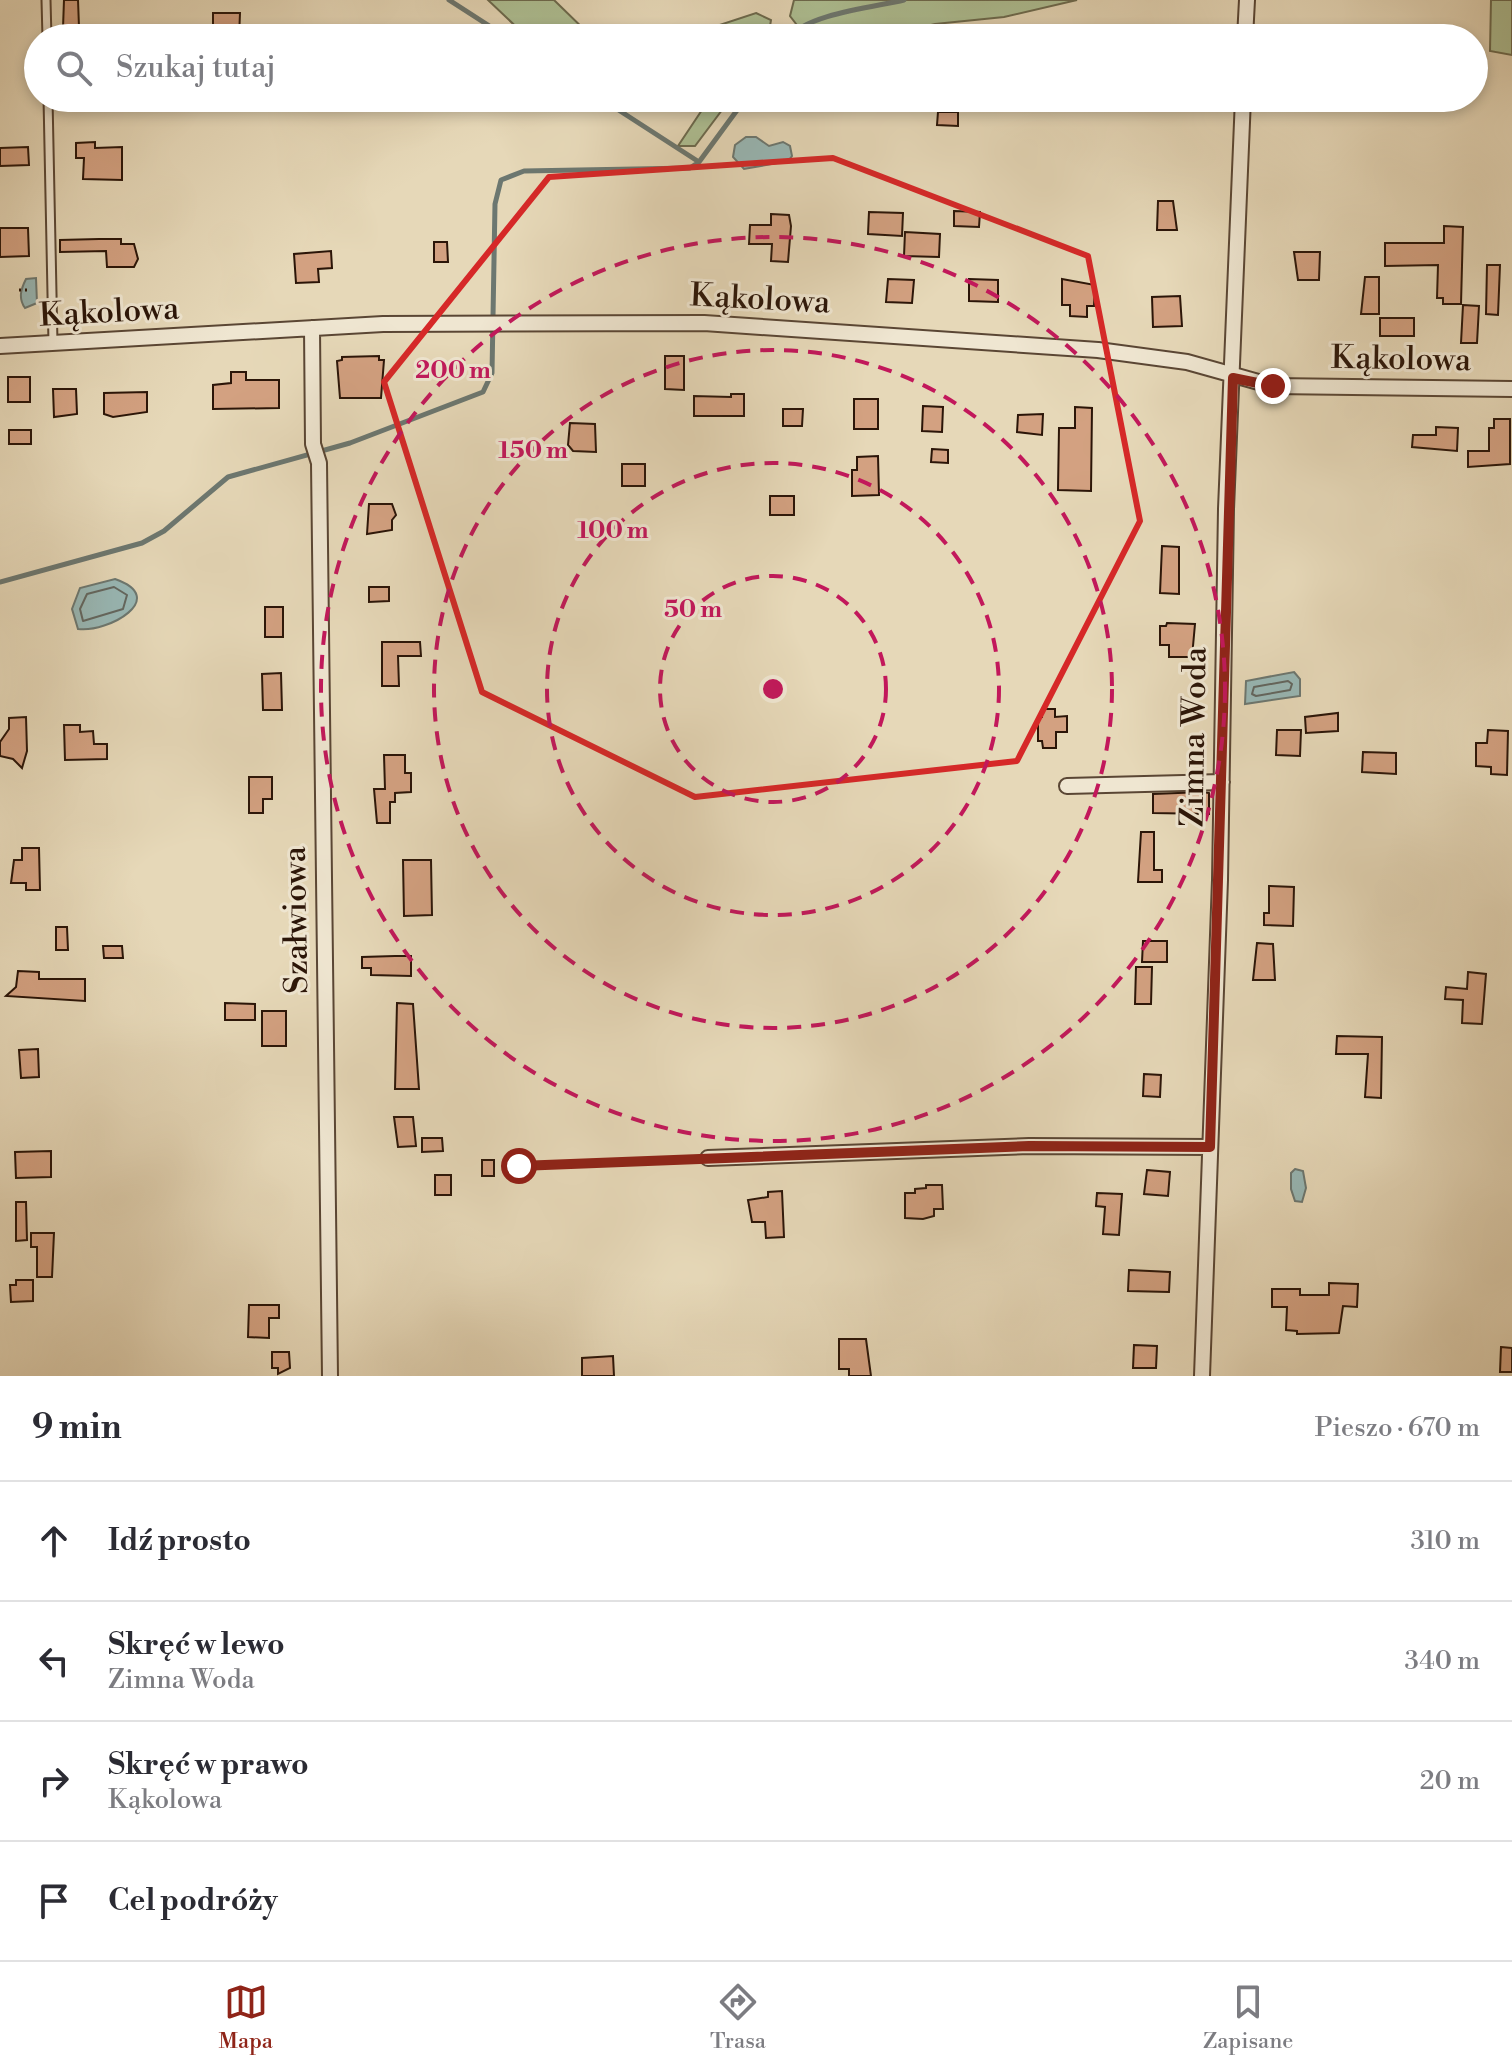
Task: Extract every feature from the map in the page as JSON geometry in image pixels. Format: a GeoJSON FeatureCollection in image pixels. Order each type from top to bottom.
{"type":"FeatureCollection","features":[{"type":"Feature","properties":{"kind":"street"},"geometry":{"type":"LineString","coordinates":[[1246,24],[1247,0]]}},
{"type":"Feature","properties":{"kind":"street","name":"Zimna Woda"},"geometry":{"type":"LineString","coordinates":[[1202,1376],[1222,782],[1226,509],[1242,112]]}},
{"type":"Feature","properties":{"kind":"street","name":"Kąkolowa"},"geometry":{"type":"LineString","coordinates":[[0,346],[485,321],[704,323],[933,336],[1164,358],[1273,386],[1512,389]]}},
{"type":"Feature","properties":{"kind":"street","name":"Szałwiowa"},"geometry":{"type":"LineString","coordinates":[[312,328],[313,444],[319,463],[330,1376]]}},
{"type":"Feature","properties":{"kind":"street"},"geometry":{"type":"LineString","coordinates":[[1067,786],[1222,782]]}},
{"type":"Feature","properties":{"kind":"street"},"geometry":{"type":"LineString","coordinates":[[708,1158],[1029,1146],[1210,1147]]}},
{"type":"Feature","properties":{"kind":"lane"},"geometry":{"type":"LineString","coordinates":[[46,0],[47,24]]}},
{"type":"Feature","properties":{"kind":"lane"},"geometry":{"type":"LineString","coordinates":[[48,112],[53,343]]}},
{"type":"Feature","properties":{"kind":"path"},"geometry":{"type":"LineString","coordinates":[[19,290],[28,290]]}},
{"type":"Feature","properties":{"kind":"path"},"geometry":{"type":"LineString","coordinates":[[519,1166],[708,1158]]}},
{"type":"Feature","properties":{"kind":"highlighted area"},"geometry":{"type":"Polygon","coordinates":[[[833,158],[1088,256],[1140,521],[1017,761],[695,797],[482,692],[384,382],[549,177],[833,158]]]}},
{"type":"Feature","properties":{"kind":"green space"},"geometry":{"type":"Polygon","coordinates":[[[488,0],[554,0],[579,24],[513,24],[488,0]]]}},
{"type":"Feature","properties":{"kind":"green space"},"geometry":{"type":"Polygon","coordinates":[[[794,0],[1077,0],[1004,17],[935,24],[796,24],[790,16],[794,0]]]}},
{"type":"Feature","properties":{"kind":"green space"},"geometry":{"type":"Polygon","coordinates":[[[1491,0],[1512,0],[1512,55],[1490,51],[1491,0]]]}},
{"type":"Feature","properties":{"kind":"green space"},"geometry":{"type":"Polygon","coordinates":[[[756,13],[771,20],[770,24],[723,24],[756,13]]]}},
{"type":"Feature","properties":{"kind":"green space"},"geometry":{"type":"Polygon","coordinates":[[[701,112],[720,112],[695,146],[678,146],[701,112]]]}},
{"type":"Feature","properties":{"kind":"water"},"geometry":{"type":"Polygon","coordinates":[[[746,137],[756,137],[769,146],[783,142],[790,146],[792,156],[788,161],[744,169],[733,157],[735,145],[746,137]]]}},
{"type":"Feature","properties":{"kind":"water"},"geometry":{"type":"Polygon","coordinates":[[[36,278],[37,303],[25,308],[21,297],[23,286],[26,279],[36,278]]]}},
{"type":"Feature","properties":{"kind":"water"},"geometry":{"type":"Polygon","coordinates":[[[115,579],[137,595],[135,604],[128,613],[104,626],[78,629],[72,609],[80,588],[115,579]]]}},
{"type":"Feature","properties":{"kind":"water"},"geometry":{"type":"Polygon","coordinates":[[[1294,672],[1300,679],[1300,696],[1245,704],[1246,681],[1294,672]]]}},
{"type":"Feature","properties":{"kind":"water"},"geometry":{"type":"Polygon","coordinates":[[[1295,1169],[1303,1171],[1306,1188],[1302,1202],[1295,1201],[1291,1189],[1291,1173],[1295,1169]]]}},
{"type":"Feature","properties":{"kind":"building"},"geometry":{"type":"Polygon","coordinates":[[[64,0],[78,0],[79,24],[63,24],[64,0]]]}},
{"type":"Feature","properties":{"kind":"building"},"geometry":{"type":"Polygon","coordinates":[[[213,13],[240,13],[240,24],[213,24],[213,13]]]}},
{"type":"Feature","properties":{"kind":"building"},"geometry":{"type":"Polygon","coordinates":[[[938,112],[958,112],[958,126],[937,125],[938,112]]]}},
{"type":"Feature","properties":{"kind":"building"},"geometry":{"type":"Polygon","coordinates":[[[95,142],[95,148],[122,147],[122,180],[83,179],[84,158],[76,158],[76,143],[95,142]]]}},
{"type":"Feature","properties":{"kind":"building"},"geometry":{"type":"Polygon","coordinates":[[[28,147],[29,165],[0,166],[0,148],[28,147]]]}},
{"type":"Feature","properties":{"kind":"building"},"geometry":{"type":"Polygon","coordinates":[[[1158,201],[1173,201],[1177,230],[1157,230],[1158,201]]]}},
{"type":"Feature","properties":{"kind":"building"},"geometry":{"type":"Polygon","coordinates":[[[954,211],[980,212],[979,227],[954,226],[954,211]]]}},
{"type":"Feature","properties":{"kind":"building"},"geometry":{"type":"Polygon","coordinates":[[[869,212],[903,213],[902,236],[868,234],[869,212]]]}},
{"type":"Feature","properties":{"kind":"building"},"geometry":{"type":"Polygon","coordinates":[[[771,214],[789,215],[788,262],[771,261],[772,244],[749,244],[750,225],[771,225],[771,214]]]}},
{"type":"Feature","properties":{"kind":"building"},"geometry":{"type":"Polygon","coordinates":[[[1444,226],[1463,227],[1461,304],[1443,304],[1443,298],[1437,298],[1438,265],[1385,266],[1385,243],[1444,243],[1444,226]]]}},
{"type":"Feature","properties":{"kind":"building"},"geometry":{"type":"Polygon","coordinates":[[[0,228],[28,228],[29,256],[0,257],[0,228]]]}},
{"type":"Feature","properties":{"kind":"building"},"geometry":{"type":"Polygon","coordinates":[[[905,232],[940,234],[939,257],[904,256],[905,232]]]}},
{"type":"Feature","properties":{"kind":"building"},"geometry":{"type":"Polygon","coordinates":[[[121,239],[121,244],[134,244],[138,259],[134,267],[107,267],[106,251],[60,252],[60,240],[121,239]]]}},
{"type":"Feature","properties":{"kind":"building"},"geometry":{"type":"Polygon","coordinates":[[[434,242],[447,242],[448,262],[434,262],[434,242]]]}},
{"type":"Feature","properties":{"kind":"building"},"geometry":{"type":"Polygon","coordinates":[[[331,251],[332,268],[318,269],[319,282],[296,283],[294,254],[331,251]]]}},
{"type":"Feature","properties":{"kind":"building"},"geometry":{"type":"Polygon","coordinates":[[[1294,252],[1320,252],[1319,280],[1298,280],[1294,252]]]}},
{"type":"Feature","properties":{"kind":"building"},"geometry":{"type":"Polygon","coordinates":[[[1487,265],[1500,265],[1498,315],[1486,314],[1487,265]]]}},
{"type":"Feature","properties":{"kind":"building"},"geometry":{"type":"Polygon","coordinates":[[[1365,277],[1379,277],[1379,314],[1361,314],[1365,277]]]}},
{"type":"Feature","properties":{"kind":"building"},"geometry":{"type":"Polygon","coordinates":[[[888,279],[914,280],[912,303],[886,302],[888,279]]]}},
{"type":"Feature","properties":{"kind":"building"},"geometry":{"type":"Polygon","coordinates":[[[969,279],[998,280],[998,302],[969,301],[969,279]]]}},
{"type":"Feature","properties":{"kind":"building"},"geometry":{"type":"Polygon","coordinates":[[[1062,279],[1095,285],[1094,306],[1087,306],[1087,317],[1070,316],[1070,305],[1062,305],[1062,279]]]}},
{"type":"Feature","properties":{"kind":"building"},"geometry":{"type":"Polygon","coordinates":[[[1180,296],[1182,326],[1153,327],[1152,297],[1180,296]]]}},
{"type":"Feature","properties":{"kind":"building"},"geometry":{"type":"Polygon","coordinates":[[[1463,305],[1479,306],[1477,343],[1461,343],[1463,305]]]}},
{"type":"Feature","properties":{"kind":"building"},"geometry":{"type":"Polygon","coordinates":[[[1380,318],[1414,318],[1414,336],[1380,336],[1380,318]]]}},
{"type":"Feature","properties":{"kind":"building"},"geometry":{"type":"Polygon","coordinates":[[[379,356],[379,360],[384,360],[381,398],[340,398],[337,361],[342,357],[379,356]]]}},
{"type":"Feature","properties":{"kind":"building"},"geometry":{"type":"Polygon","coordinates":[[[665,356],[684,356],[684,390],[665,389],[665,356]]]}},
{"type":"Feature","properties":{"kind":"building"},"geometry":{"type":"Polygon","coordinates":[[[231,372],[246,372],[246,380],[279,380],[279,408],[213,409],[213,385],[231,383],[231,372]]]}},
{"type":"Feature","properties":{"kind":"building"},"geometry":{"type":"Polygon","coordinates":[[[8,377],[30,377],[30,402],[8,402],[8,377]]]}},
{"type":"Feature","properties":{"kind":"building"},"geometry":{"type":"Polygon","coordinates":[[[53,389],[76,389],[77,414],[54,417],[53,389]]]}},
{"type":"Feature","properties":{"kind":"building"},"geometry":{"type":"Polygon","coordinates":[[[147,392],[147,412],[113,417],[104,414],[104,393],[147,392]]]}},
{"type":"Feature","properties":{"kind":"building"},"geometry":{"type":"Polygon","coordinates":[[[731,394],[744,394],[744,416],[694,416],[694,396],[731,397],[731,394]]]}},
{"type":"Feature","properties":{"kind":"building"},"geometry":{"type":"Polygon","coordinates":[[[854,399],[878,399],[878,429],[854,429],[854,399]]]}},
{"type":"Feature","properties":{"kind":"building"},"geometry":{"type":"Polygon","coordinates":[[[923,406],[943,407],[942,432],[922,431],[923,406]]]}},
{"type":"Feature","properties":{"kind":"building"},"geometry":{"type":"Polygon","coordinates":[[[1075,407],[1092,408],[1091,491],[1058,490],[1059,428],[1075,428],[1075,407]]]}},
{"type":"Feature","properties":{"kind":"building"},"geometry":{"type":"Polygon","coordinates":[[[783,409],[803,409],[802,426],[783,426],[783,409]]]}},
{"type":"Feature","properties":{"kind":"building"},"geometry":{"type":"Polygon","coordinates":[[[1043,414],[1042,435],[1017,432],[1018,415],[1043,414]]]}},
{"type":"Feature","properties":{"kind":"building"},"geometry":{"type":"Polygon","coordinates":[[[1494,419],[1510,419],[1510,464],[1468,467],[1468,451],[1489,451],[1489,428],[1494,428],[1494,419]]]}},
{"type":"Feature","properties":{"kind":"building"},"geometry":{"type":"Polygon","coordinates":[[[570,423],[595,424],[596,452],[573,451],[568,445],[570,423]]]}},
{"type":"Feature","properties":{"kind":"building"},"geometry":{"type":"Polygon","coordinates":[[[1436,427],[1458,428],[1457,451],[1412,447],[1413,435],[1436,435],[1436,427]]]}},
{"type":"Feature","properties":{"kind":"building"},"geometry":{"type":"Polygon","coordinates":[[[9,430],[31,430],[31,444],[9,444],[9,430]]]}},
{"type":"Feature","properties":{"kind":"building"},"geometry":{"type":"Polygon","coordinates":[[[932,449],[948,450],[948,463],[931,462],[932,449]]]}},
{"type":"Feature","properties":{"kind":"building"},"geometry":{"type":"Polygon","coordinates":[[[878,456],[879,495],[852,496],[852,470],[857,470],[857,457],[878,456]]]}},
{"type":"Feature","properties":{"kind":"building"},"geometry":{"type":"Polygon","coordinates":[[[622,464],[645,464],[645,486],[622,486],[622,464]]]}},
{"type":"Feature","properties":{"kind":"building"},"geometry":{"type":"Polygon","coordinates":[[[770,496],[794,496],[794,515],[770,515],[770,496]]]}},
{"type":"Feature","properties":{"kind":"building"},"geometry":{"type":"Polygon","coordinates":[[[369,504],[392,504],[396,515],[392,520],[392,530],[367,534],[369,504]]]}},
{"type":"Feature","properties":{"kind":"building"},"geometry":{"type":"Polygon","coordinates":[[[1162,546],[1179,547],[1179,594],[1160,593],[1162,546]]]}},
{"type":"Feature","properties":{"kind":"building"},"geometry":{"type":"Polygon","coordinates":[[[369,587],[389,587],[389,601],[369,602],[369,587]]]}},
{"type":"Feature","properties":{"kind":"building"},"geometry":{"type":"Polygon","coordinates":[[[265,607],[283,607],[283,637],[265,637],[265,607]]]}},
{"type":"Feature","properties":{"kind":"building"},"geometry":{"type":"Polygon","coordinates":[[[1167,623],[1195,624],[1192,657],[1169,657],[1169,645],[1160,645],[1160,626],[1167,623]]]}},
{"type":"Feature","properties":{"kind":"building"},"geometry":{"type":"Polygon","coordinates":[[[382,642],[420,642],[421,656],[398,656],[399,686],[382,686],[382,642]]]}},
{"type":"Feature","properties":{"kind":"building"},"geometry":{"type":"Polygon","coordinates":[[[281,673],[282,710],[263,710],[262,674],[281,673]]]}},
{"type":"Feature","properties":{"kind":"building"},"geometry":{"type":"Polygon","coordinates":[[[1042,709],[1055,709],[1055,717],[1067,716],[1067,732],[1056,732],[1056,748],[1043,748],[1042,741],[1038,741],[1038,717],[1042,717],[1042,709]]]}},
{"type":"Feature","properties":{"kind":"building"},"geometry":{"type":"Polygon","coordinates":[[[1338,713],[1338,731],[1306,733],[1305,717],[1338,713]]]}},
{"type":"Feature","properties":{"kind":"building"},"geometry":{"type":"Polygon","coordinates":[[[26,717],[27,751],[22,768],[13,759],[0,756],[0,742],[9,729],[9,718],[26,717]]]}},
{"type":"Feature","properties":{"kind":"building"},"geometry":{"type":"Polygon","coordinates":[[[64,725],[80,725],[80,732],[93,731],[94,744],[107,744],[107,759],[65,760],[64,725]]]}},
{"type":"Feature","properties":{"kind":"building"},"geometry":{"type":"Polygon","coordinates":[[[1277,730],[1301,730],[1300,756],[1276,755],[1277,730]]]}},
{"type":"Feature","properties":{"kind":"building"},"geometry":{"type":"Polygon","coordinates":[[[1488,730],[1508,731],[1507,775],[1491,774],[1491,767],[1476,766],[1476,743],[1487,743],[1488,730]]]}},
{"type":"Feature","properties":{"kind":"building"},"geometry":{"type":"Polygon","coordinates":[[[1363,752],[1396,753],[1396,774],[1362,772],[1363,752]]]}},
{"type":"Feature","properties":{"kind":"building"},"geometry":{"type":"Polygon","coordinates":[[[384,755],[405,755],[405,773],[411,773],[411,792],[395,793],[395,802],[390,802],[390,823],[377,823],[374,789],[385,789],[384,755]]]}},
{"type":"Feature","properties":{"kind":"building"},"geometry":{"type":"Polygon","coordinates":[[[249,777],[272,777],[272,799],[263,799],[263,813],[249,813],[249,777]]]}},
{"type":"Feature","properties":{"kind":"building"},"geometry":{"type":"Polygon","coordinates":[[[1209,793],[1209,814],[1153,813],[1153,794],[1209,793]]]}},
{"type":"Feature","properties":{"kind":"building"},"geometry":{"type":"Polygon","coordinates":[[[1141,832],[1154,832],[1154,870],[1162,870],[1162,882],[1138,882],[1141,832]]]}},
{"type":"Feature","properties":{"kind":"building"},"geometry":{"type":"Polygon","coordinates":[[[22,848],[39,848],[40,890],[26,890],[26,883],[11,883],[14,860],[22,860],[22,848]]]}},
{"type":"Feature","properties":{"kind":"building"},"geometry":{"type":"Polygon","coordinates":[[[403,860],[431,860],[432,915],[404,916],[403,860]]]}},
{"type":"Feature","properties":{"kind":"building"},"geometry":{"type":"Polygon","coordinates":[[[1269,886],[1294,887],[1293,926],[1264,925],[1264,913],[1269,913],[1269,886]]]}},
{"type":"Feature","properties":{"kind":"building"},"geometry":{"type":"Polygon","coordinates":[[[56,927],[67,927],[68,950],[56,950],[56,927]]]}},
{"type":"Feature","properties":{"kind":"building"},"geometry":{"type":"Polygon","coordinates":[[[1143,941],[1167,941],[1167,962],[1142,962],[1143,941]]]}},
{"type":"Feature","properties":{"kind":"building"},"geometry":{"type":"Polygon","coordinates":[[[1257,943],[1273,944],[1275,980],[1253,980],[1257,943]]]}},
{"type":"Feature","properties":{"kind":"building"},"geometry":{"type":"Polygon","coordinates":[[[103,946],[122,946],[123,958],[104,958],[103,946]]]}},
{"type":"Feature","properties":{"kind":"building"},"geometry":{"type":"Polygon","coordinates":[[[411,956],[411,976],[371,975],[371,968],[362,968],[362,957],[411,956]]]}},
{"type":"Feature","properties":{"kind":"building"},"geometry":{"type":"Polygon","coordinates":[[[1136,967],[1152,967],[1151,1004],[1135,1004],[1136,967]]]}},
{"type":"Feature","properties":{"kind":"building"},"geometry":{"type":"Polygon","coordinates":[[[18,971],[39,972],[39,979],[85,979],[85,1001],[6,996],[16,987],[18,971]]]}},
{"type":"Feature","properties":{"kind":"building"},"geometry":{"type":"Polygon","coordinates":[[[1468,972],[1486,974],[1482,1024],[1462,1023],[1463,1000],[1445,999],[1446,987],[1467,989],[1468,972]]]}},
{"type":"Feature","properties":{"kind":"building"},"geometry":{"type":"Polygon","coordinates":[[[225,1003],[255,1004],[255,1020],[225,1020],[225,1003]]]}},
{"type":"Feature","properties":{"kind":"building"},"geometry":{"type":"Polygon","coordinates":[[[397,1003],[413,1004],[419,1089],[395,1089],[397,1003]]]}},
{"type":"Feature","properties":{"kind":"building"},"geometry":{"type":"Polygon","coordinates":[[[262,1011],[286,1011],[286,1046],[262,1046],[262,1011]]]}},
{"type":"Feature","properties":{"kind":"building"},"geometry":{"type":"Polygon","coordinates":[[[1337,1036],[1382,1037],[1381,1098],[1365,1097],[1368,1054],[1336,1054],[1337,1036]]]}},
{"type":"Feature","properties":{"kind":"building"},"geometry":{"type":"Polygon","coordinates":[[[38,1049],[39,1077],[21,1078],[19,1050],[38,1049]]]}},
{"type":"Feature","properties":{"kind":"building"},"geometry":{"type":"Polygon","coordinates":[[[1144,1074],[1161,1075],[1160,1097],[1143,1096],[1144,1074]]]}},
{"type":"Feature","properties":{"kind":"building"},"geometry":{"type":"Polygon","coordinates":[[[394,1117],[413,1117],[416,1146],[398,1147],[394,1117]]]}},
{"type":"Feature","properties":{"kind":"building"},"geometry":{"type":"Polygon","coordinates":[[[422,1138],[442,1138],[443,1151],[422,1152],[422,1138]]]}},
{"type":"Feature","properties":{"kind":"building"},"geometry":{"type":"Polygon","coordinates":[[[51,1151],[51,1177],[16,1178],[15,1152],[51,1151]]]}},
{"type":"Feature","properties":{"kind":"building"},"geometry":{"type":"Polygon","coordinates":[[[482,1160],[494,1160],[494,1176],[482,1176],[482,1160]]]}},
{"type":"Feature","properties":{"kind":"building"},"geometry":{"type":"Polygon","coordinates":[[[1147,1170],[1170,1172],[1168,1196],[1144,1194],[1147,1170]]]}},
{"type":"Feature","properties":{"kind":"building"},"geometry":{"type":"Polygon","coordinates":[[[435,1175],[451,1175],[451,1195],[435,1195],[435,1175]]]}},
{"type":"Feature","properties":{"kind":"building"},"geometry":{"type":"Polygon","coordinates":[[[926,1185],[942,1185],[943,1209],[934,1209],[934,1216],[923,1219],[905,1218],[905,1193],[915,1193],[915,1189],[926,1188],[926,1185]]]}},
{"type":"Feature","properties":{"kind":"building"},"geometry":{"type":"Polygon","coordinates":[[[782,1191],[784,1237],[766,1238],[765,1222],[752,1222],[748,1200],[768,1197],[768,1192],[782,1191]]]}},
{"type":"Feature","properties":{"kind":"building"},"geometry":{"type":"Polygon","coordinates":[[[1097,1193],[1122,1194],[1119,1235],[1103,1234],[1105,1207],[1096,1206],[1097,1193]]]}},
{"type":"Feature","properties":{"kind":"building"},"geometry":{"type":"Polygon","coordinates":[[[16,1202],[26,1202],[27,1240],[16,1241],[16,1202]]]}},
{"type":"Feature","properties":{"kind":"building"},"geometry":{"type":"Polygon","coordinates":[[[31,1233],[54,1233],[52,1277],[37,1277],[37,1247],[31,1247],[31,1233]]]}},
{"type":"Feature","properties":{"kind":"building"},"geometry":{"type":"Polygon","coordinates":[[[1129,1270],[1170,1272],[1169,1292],[1128,1291],[1129,1270]]]}},
{"type":"Feature","properties":{"kind":"building"},"geometry":{"type":"Polygon","coordinates":[[[16,1280],[33,1280],[33,1301],[11,1302],[10,1285],[16,1285],[16,1280]]]}},
{"type":"Feature","properties":{"kind":"building"},"geometry":{"type":"Polygon","coordinates":[[[1329,1283],[1358,1284],[1357,1307],[1343,1306],[1339,1333],[1297,1334],[1297,1331],[1286,1330],[1287,1307],[1272,1307],[1272,1289],[1300,1289],[1300,1295],[1329,1295],[1329,1283]]]}},
{"type":"Feature","properties":{"kind":"building"},"geometry":{"type":"Polygon","coordinates":[[[249,1305],[279,1305],[279,1318],[269,1318],[269,1338],[248,1337],[249,1305]]]}},
{"type":"Feature","properties":{"kind":"building"},"geometry":{"type":"Polygon","coordinates":[[[839,1339],[866,1339],[871,1376],[849,1376],[849,1369],[839,1369],[839,1339]]]}},
{"type":"Feature","properties":{"kind":"building"},"geometry":{"type":"Polygon","coordinates":[[[1134,1345],[1157,1346],[1156,1368],[1133,1368],[1134,1345]]]}},
{"type":"Feature","properties":{"kind":"building"},"geometry":{"type":"Polygon","coordinates":[[[1501,1347],[1512,1348],[1512,1372],[1500,1372],[1501,1347]]]}},
{"type":"Feature","properties":{"kind":"building"},"geometry":{"type":"Polygon","coordinates":[[[272,1352],[289,1352],[290,1368],[278,1374],[278,1368],[272,1368],[272,1352]]]}},
{"type":"Feature","properties":{"kind":"building"},"geometry":{"type":"Polygon","coordinates":[[[613,1356],[614,1376],[582,1376],[582,1358],[613,1356]]]}},
{"type":"Feature","properties":{"kind":"waterway"},"geometry":{"type":"LineString","coordinates":[[449,0],[486,24]]}},
{"type":"Feature","properties":{"kind":"waterway","name":"Zimna Woda"},"geometry":{"type":"LineString","coordinates":[[808,24],[825,17],[904,0]]}},
{"type":"Feature","properties":{"kind":"waterway"},"geometry":{"type":"LineString","coordinates":[[622,112],[699,162]]}},
{"type":"Feature","properties":{"kind":"waterway","name":"Zimna Woda"},"geometry":{"type":"LineString","coordinates":[[0,582],[142,543],[164,531],[228,477],[350,443],[483,392],[492,373],[495,204],[501,180],[524,171],[690,168],[699,162],[736,112]]}},
{"type":"Feature","properties":{"kind":"route"},"geometry":{"type":"LineString","coordinates":[[519,1166],[1029,1146],[1210,1147],[1220,880],[1226,509],[1233,378],[1273,386]]}}]}
